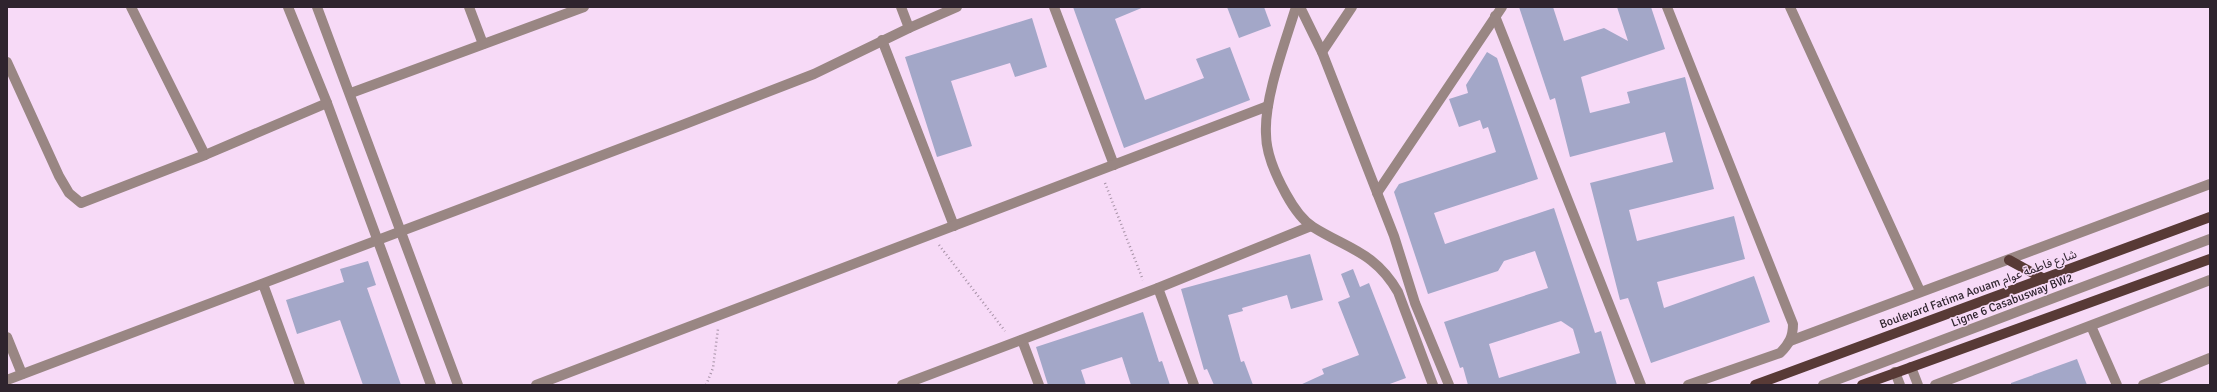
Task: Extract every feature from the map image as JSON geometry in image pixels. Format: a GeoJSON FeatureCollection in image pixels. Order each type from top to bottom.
{"type":"FeatureCollection","features":[{"type":"Feature","properties":{"kind":"main road","name":"Boulevard Fatima Aouam شارع فاطمة عوام"},"geometry":{"type":"LineString","coordinates":[[1755,385],[2210,217]]}},
{"type":"Feature","properties":{"kind":"main road"},"geometry":{"type":"LineString","coordinates":[[1862,385],[1895,372],[2076,309],[2210,259]]}},
{"type":"Feature","properties":{"kind":"main road"},"geometry":{"type":"LineString","coordinates":[[2009,260],[2044,279]]}},
{"type":"Feature","properties":{"kind":"street"},"geometry":{"type":"LineString","coordinates":[[131,7],[205,155]]}},
{"type":"Feature","properties":{"kind":"street"},"geometry":{"type":"LineString","coordinates":[[288,7],[327,103],[376,241],[431,385]]}},
{"type":"Feature","properties":{"kind":"street"},"geometry":{"type":"LineString","coordinates":[[317,7],[351,93],[400,231],[458,385]]}},
{"type":"Feature","properties":{"kind":"street"},"geometry":{"type":"LineString","coordinates":[[469,7],[483,44]]}},
{"type":"Feature","properties":{"kind":"street"},"geometry":{"type":"LineString","coordinates":[[351,93],[584,7]]}},
{"type":"Feature","properties":{"kind":"street"},"geometry":{"type":"LineString","coordinates":[[901,7],[909,28]]}},
{"type":"Feature","properties":{"kind":"street"},"geometry":{"type":"LineString","coordinates":[[7,380],[400,231],[569,170],[814,74],[882,40],[957,7]]}},
{"type":"Feature","properties":{"kind":"street"},"geometry":{"type":"LineString","coordinates":[[1054,7],[1114,165]]}},
{"type":"Feature","properties":{"kind":"street"},"geometry":{"type":"LineString","coordinates":[[1296,7],[1268,106],[1266,134],[1277,178],[1293,205],[1311,226],[1349,245],[1381,266],[1391,279],[1398,292],[1433,385]]}},
{"type":"Feature","properties":{"kind":"street"},"geometry":{"type":"LineString","coordinates":[[1300,7],[1322,52],[1394,236],[1415,303],[1449,385]]}},
{"type":"Feature","properties":{"kind":"street"},"geometry":{"type":"LineString","coordinates":[[1322,52],[1352,7]]}},
{"type":"Feature","properties":{"kind":"street"},"geometry":{"type":"LineString","coordinates":[[1377,193],[1502,7]]}},
{"type":"Feature","properties":{"kind":"street"},"geometry":{"type":"LineString","coordinates":[[1667,7],[1793,324],[1793,333],[1790,341],[1780,353],[1688,385]]}},
{"type":"Feature","properties":{"kind":"street"},"geometry":{"type":"LineString","coordinates":[[1790,7],[1920,291]]}},
{"type":"Feature","properties":{"kind":"street"},"geometry":{"type":"LineString","coordinates":[[1496,16],[1641,385]]}},
{"type":"Feature","properties":{"kind":"street"},"geometry":{"type":"LineString","coordinates":[[882,40],[954,226]]}},
{"type":"Feature","properties":{"kind":"street"},"geometry":{"type":"LineString","coordinates":[[7,62],[59,176],[69,193],[81,203],[205,155],[327,103]]}},
{"type":"Feature","properties":{"kind":"street"},"geometry":{"type":"LineString","coordinates":[[536,385],[1268,106]]}},
{"type":"Feature","properties":{"kind":"street"},"geometry":{"type":"LineString","coordinates":[[1790,341],[1920,291],[2009,260],[2210,184]]}},
{"type":"Feature","properties":{"kind":"street"},"geometry":{"type":"LineString","coordinates":[[902,385],[921,382],[1018,341],[1148,292],[1311,226]]}},
{"type":"Feature","properties":{"kind":"street","name":"Ligne 6 Casabusway BW2"},"geometry":{"type":"LineString","coordinates":[[1823,385],[2210,239]]}},
{"type":"Feature","properties":{"kind":"street","name":"Ligne 6 Casabusway BW2"},"geometry":{"type":"LineString","coordinates":[[1841,385],[2210,246]]}},
{"type":"Feature","properties":{"kind":"street"},"geometry":{"type":"LineString","coordinates":[[1936,385],[2210,280]]}},
{"type":"Feature","properties":{"kind":"street"},"geometry":{"type":"LineString","coordinates":[[263,284],[300,385]]}},
{"type":"Feature","properties":{"kind":"street"},"geometry":{"type":"LineString","coordinates":[[1158,288],[1194,385]]}},
{"type":"Feature","properties":{"kind":"street"},"geometry":{"type":"LineString","coordinates":[[2091,326],[2117,385]]}},
{"type":"Feature","properties":{"kind":"street"},"geometry":{"type":"LineString","coordinates":[[7,337],[22,374]]}},
{"type":"Feature","properties":{"kind":"street"},"geometry":{"type":"LineString","coordinates":[[1018,341],[1039,385]]}},
{"type":"Feature","properties":{"kind":"street"},"geometry":{"type":"LineString","coordinates":[[2143,385],[2210,358]]}},
{"type":"Feature","properties":{"kind":"street"},"geometry":{"type":"LineString","coordinates":[[1910,367],[1918,385]]}},
{"type":"Feature","properties":{"kind":"street"},"geometry":{"type":"LineString","coordinates":[[1895,372],[1900,385]]}},
{"type":"Feature","properties":{"kind":"path"},"geometry":{"type":"LineString","coordinates":[[1100,170],[1148,292]]}},
{"type":"Feature","properties":{"kind":"path"},"geometry":{"type":"LineString","coordinates":[[931,235],[1018,341]]}},
{"type":"Feature","properties":{"kind":"path"},"geometry":{"type":"LineString","coordinates":[[706,385],[713,368],[720,315]]}},
{"type":"Feature","properties":{"kind":"building"},"geometry":{"type":"Polygon","coordinates":[[[1073,7],[1144,7],[1115,19],[1145,100],[1204,78],[1196,59],[1230,47],[1250,100],[1124,148],[1073,7]]]}},
{"type":"Feature","properties":{"kind":"building"},"geometry":{"type":"Polygon","coordinates":[[[1227,7],[1264,7],[1271,26],[1239,38],[1227,7]]]}},
{"type":"Feature","properties":{"kind":"building"},"geometry":{"type":"Polygon","coordinates":[[[1519,7],[1553,7],[1564,41],[1604,28],[1628,41],[1617,7],[1651,7],[1665,49],[1581,77],[1590,113],[1630,103],[1627,92],[1685,77],[1714,189],[1629,210],[1637,241],[1734,216],[1745,259],[1657,282],[1664,308],[1754,276],[1770,322],[1651,363],[1628,298],[1620,300],[1590,183],[1673,162],[1665,132],[1570,157],[1555,98],[1550,100],[1519,7]]]}},
{"type":"Feature","properties":{"kind":"building"},"geometry":{"type":"Polygon","coordinates":[[[1032,18],[1047,67],[1015,77],[1010,63],[951,81],[972,146],[937,157],[905,57],[1032,18]]]}},
{"type":"Feature","properties":{"kind":"building"},"geometry":{"type":"Polygon","coordinates":[[[1487,52],[1497,58],[1538,179],[1434,213],[1445,244],[1554,208],[1595,333],[1601,331],[1617,385],[1468,385],[1463,367],[1460,368],[1444,322],[1548,288],[1535,251],[1504,261],[1498,271],[1428,294],[1394,192],[1399,184],[1496,152],[1488,127],[1483,129],[1480,120],[1459,127],[1449,99],[1468,93],[1466,85],[1487,52]],[[1561,321],[1489,344],[1499,378],[1580,353],[1573,329],[1561,321]]]}},
{"type":"Feature","properties":{"kind":"building"},"geometry":{"type":"Polygon","coordinates":[[[1310,254],[1323,300],[1291,309],[1287,295],[1242,308],[1243,311],[1228,315],[1241,362],[1244,361],[1253,385],[1214,385],[1207,369],[1204,370],[1181,289],[1310,254]]]}},
{"type":"Feature","properties":{"kind":"building"},"geometry":{"type":"Polygon","coordinates":[[[368,261],[376,285],[367,288],[401,385],[363,385],[340,320],[297,334],[286,300],[344,282],[340,269],[368,261]]]}},
{"type":"Feature","properties":{"kind":"building"},"geometry":{"type":"Polygon","coordinates":[[[1353,269],[1360,287],[1369,283],[1406,378],[1387,385],[1300,385],[1324,374],[1322,369],[1359,355],[1338,302],[1350,297],[1341,274],[1353,269]]]}},
{"type":"Feature","properties":{"kind":"building"},"geometry":{"type":"Polygon","coordinates":[[[1143,312],[1159,362],[1162,361],[1170,385],[1131,385],[1122,357],[1081,370],[1086,385],[1048,385],[1036,347],[1143,312]]]}},
{"type":"Feature","properties":{"kind":"building"},"geometry":{"type":"Polygon","coordinates":[[[2077,359],[2087,385],[2011,385],[2011,383],[2077,359]]]}}]}
